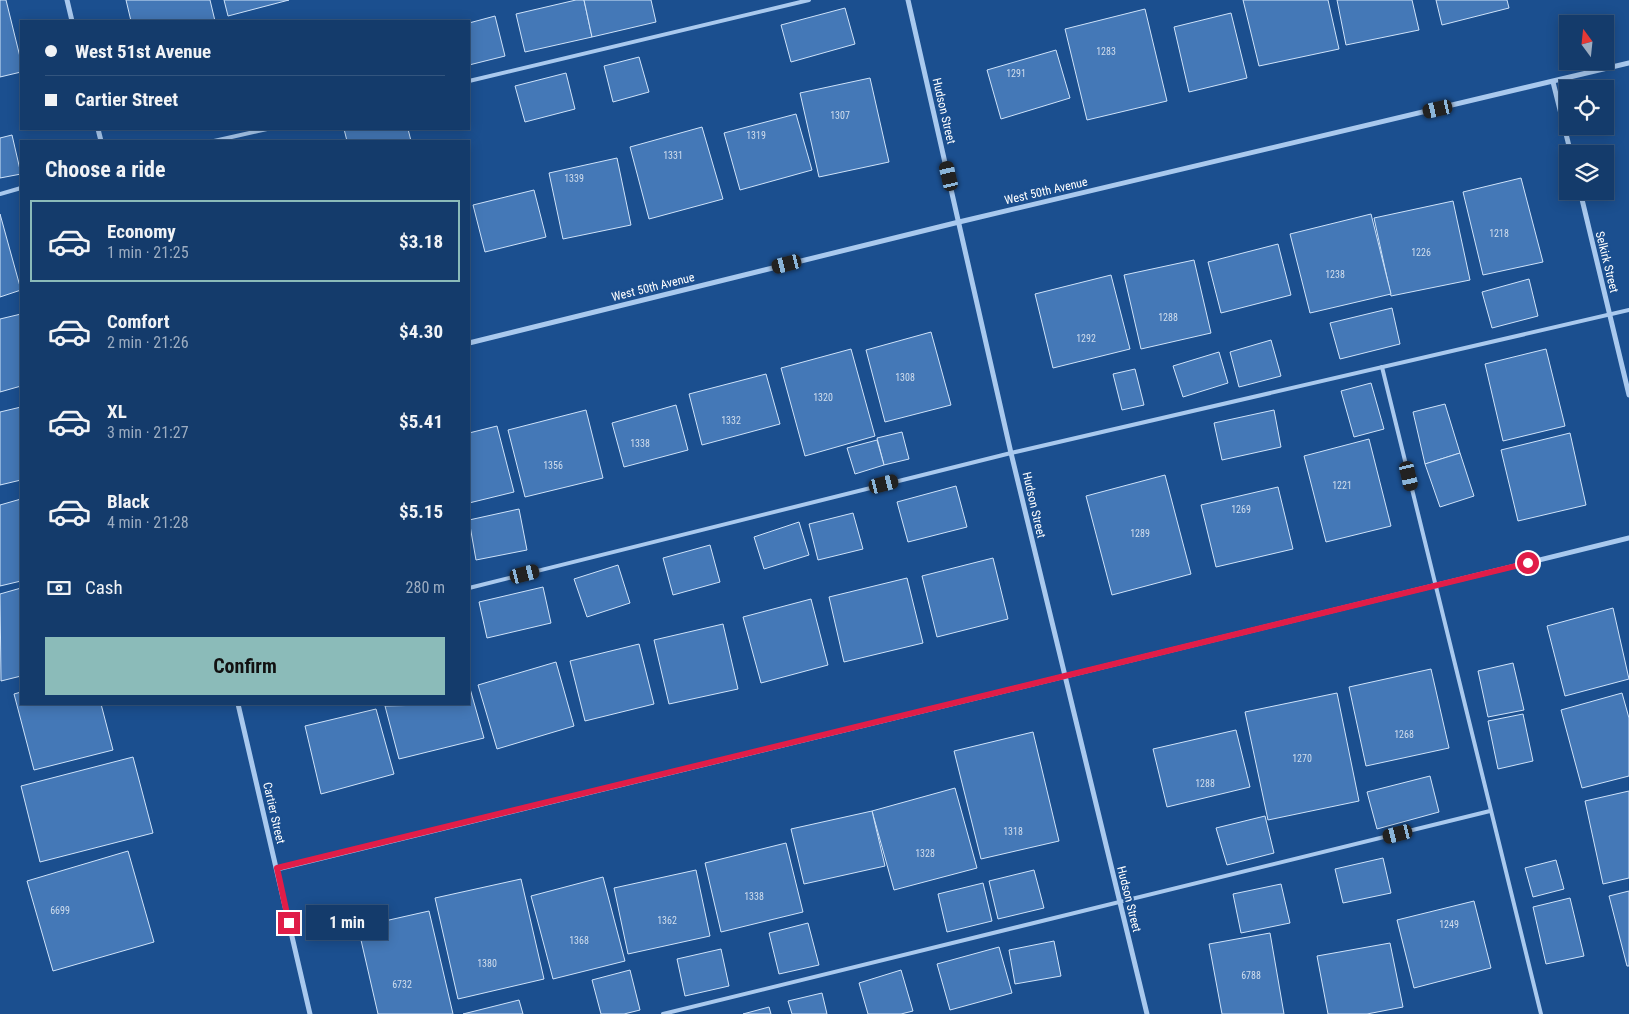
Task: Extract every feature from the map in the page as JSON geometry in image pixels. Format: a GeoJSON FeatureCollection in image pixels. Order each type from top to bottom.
{"type":"FeatureCollection","features":[{"type":"Feature","properties":{"kind":"street"},"geometry":{"type":"LineString","coordinates":[[67,0],[72,20]]}},
{"type":"Feature","properties":{"kind":"street","name":"Hudson Street"},"geometry":{"type":"LineString","coordinates":[[908,0],[1011,453],[1147,1014]]}},
{"type":"Feature","properties":{"kind":"street","name":"West 50th Avenue"},"geometry":{"type":"LineString","coordinates":[[470,343],[959,222],[1629,63]]}},
{"type":"Feature","properties":{"kind":"street"},"geometry":{"type":"LineString","coordinates":[[1553,82],[1569,145]]}},
{"type":"Feature","properties":{"kind":"street","name":"Selkirk Street"},"geometry":{"type":"LineString","coordinates":[[1582,200],[1629,395]]}},
{"type":"Feature","properties":{"kind":"street"},"geometry":{"type":"LineString","coordinates":[[277,868],[1629,538]]}},
{"type":"Feature","properties":{"kind":"street","name":"Cartier Street"},"geometry":{"type":"LineString","coordinates":[[238,705],[310,1014]]}},
{"type":"Feature","properties":{"kind":"lane"},"geometry":{"type":"LineString","coordinates":[[470,81],[809,0]]}},
{"type":"Feature","properties":{"kind":"lane"},"geometry":{"type":"LineString","coordinates":[[218,140],[263,130]]}},
{"type":"Feature","properties":{"kind":"lane"},"geometry":{"type":"LineString","coordinates":[[0,194],[20,188]]}},
{"type":"Feature","properties":{"kind":"lane"},"geometry":{"type":"LineString","coordinates":[[470,588],[1011,453],[1629,310]]}},
{"type":"Feature","properties":{"kind":"lane"},"geometry":{"type":"LineString","coordinates":[[1382,367],[1541,1014]]}},
{"type":"Feature","properties":{"kind":"lane"},"geometry":{"type":"LineString","coordinates":[[662,1014],[1490,812]]}},
{"type":"Feature","properties":{"kind":"building"},"geometry":{"type":"Polygon","coordinates":[[[0,0],[6,0],[20,57],[20,72],[0,77],[0,0]]]}},
{"type":"Feature","properties":{"kind":"building"},"geometry":{"type":"Polygon","coordinates":[[[126,0],[210,0],[215,20],[131,20],[126,0]]]}},
{"type":"Feature","properties":{"kind":"building"},"geometry":{"type":"Polygon","coordinates":[[[224,0],[289,0],[228,16],[224,0]]]}},
{"type":"Feature","properties":{"kind":"building"},"geometry":{"type":"Polygon","coordinates":[[[576,0],[584,0],[592,37],[525,52],[516,14],[576,0]]]}},
{"type":"Feature","properties":{"kind":"building"},"geometry":{"type":"Polygon","coordinates":[[[584,0],[651,0],[656,22],[592,37],[584,0]]]}},
{"type":"Feature","properties":{"kind":"building"},"geometry":{"type":"Polygon","coordinates":[[[1243,0],[1328,0],[1339,49],[1259,66],[1243,0]]]}},
{"type":"Feature","properties":{"kind":"building"},"geometry":{"type":"Polygon","coordinates":[[[1337,0],[1412,0],[1419,30],[1346,45],[1337,0]]]}},
{"type":"Feature","properties":{"kind":"building"},"geometry":{"type":"Polygon","coordinates":[[[1436,0],[1507,0],[1509,8],[1442,25],[1436,0]]]}},
{"type":"Feature","properties":{"kind":"building"},"geometry":{"type":"Polygon","coordinates":[[[845,8],[855,44],[791,62],[781,25],[845,8]]]}},
{"type":"Feature","properties":{"kind":"building"},"geometry":{"type":"Polygon","coordinates":[[[1145,9],[1167,101],[1087,120],[1065,29],[1145,9]]]}},
{"type":"Feature","properties":{"kind":"building"},"geometry":{"type":"Polygon","coordinates":[[[1231,13],[1247,78],[1189,92],[1174,27],[1231,13]]]}},
{"type":"Feature","properties":{"kind":"building"},"geometry":{"type":"Polygon","coordinates":[[[495,16],[505,56],[470,65],[470,23],[495,16]]]}},
{"type":"Feature","properties":{"kind":"building"},"geometry":{"type":"Polygon","coordinates":[[[1056,50],[1070,98],[1001,119],[987,70],[1056,50]]]}},
{"type":"Feature","properties":{"kind":"building"},"geometry":{"type":"Polygon","coordinates":[[[639,57],[649,92],[613,102],[604,66],[639,57]]]}},
{"type":"Feature","properties":{"kind":"building"},"geometry":{"type":"Polygon","coordinates":[[[566,73],[575,109],[525,122],[515,86],[566,73]]]}},
{"type":"Feature","properties":{"kind":"building"},"geometry":{"type":"Polygon","coordinates":[[[870,78],[889,162],[819,177],[800,93],[870,78]]]}},
{"type":"Feature","properties":{"kind":"building"},"geometry":{"type":"Polygon","coordinates":[[[796,114],[812,170],[740,190],[724,133],[796,114]]]}},
{"type":"Feature","properties":{"kind":"building"},"geometry":{"type":"Polygon","coordinates":[[[702,127],[723,199],[649,219],[630,147],[702,127]]]}},
{"type":"Feature","properties":{"kind":"building"},"geometry":{"type":"Polygon","coordinates":[[[344,130],[408,130],[411,140],[347,140],[344,130]]]}},
{"type":"Feature","properties":{"kind":"building"},"geometry":{"type":"Polygon","coordinates":[[[12,135],[20,174],[0,178],[0,138],[12,135]]]}},
{"type":"Feature","properties":{"kind":"building"},"geometry":{"type":"Polygon","coordinates":[[[617,158],[631,225],[563,239],[549,173],[617,158]]]}},
{"type":"Feature","properties":{"kind":"building"},"geometry":{"type":"Polygon","coordinates":[[[1521,178],[1543,262],[1483,275],[1463,192],[1521,178]]]}},
{"type":"Feature","properties":{"kind":"building"},"geometry":{"type":"Polygon","coordinates":[[[534,190],[546,237],[485,252],[473,205],[534,190]]]}},
{"type":"Feature","properties":{"kind":"building"},"geometry":{"type":"Polygon","coordinates":[[[1453,201],[1470,280],[1391,296],[1374,218],[1453,201]]]}},
{"type":"Feature","properties":{"kind":"building"},"geometry":{"type":"Polygon","coordinates":[[[0,214],[20,290],[0,297],[0,214]]]}},
{"type":"Feature","properties":{"kind":"building"},"geometry":{"type":"Polygon","coordinates":[[[1371,214],[1391,294],[1310,313],[1290,234],[1371,214]]]}},
{"type":"Feature","properties":{"kind":"building"},"geometry":{"type":"Polygon","coordinates":[[[1278,244],[1291,295],[1221,313],[1208,262],[1278,244]]]}},
{"type":"Feature","properties":{"kind":"building"},"geometry":{"type":"Polygon","coordinates":[[[1194,260],[1211,333],[1141,349],[1124,275],[1194,260]]]}},
{"type":"Feature","properties":{"kind":"building"},"geometry":{"type":"Polygon","coordinates":[[[1111,275],[1130,349],[1053,368],[1035,294],[1111,275]]]}},
{"type":"Feature","properties":{"kind":"building"},"geometry":{"type":"Polygon","coordinates":[[[1529,279],[1538,316],[1492,328],[1482,292],[1529,279]]]}},
{"type":"Feature","properties":{"kind":"building"},"geometry":{"type":"Polygon","coordinates":[[[1392,308],[1400,344],[1340,359],[1330,323],[1392,308]]]}},
{"type":"Feature","properties":{"kind":"building"},"geometry":{"type":"Polygon","coordinates":[[[20,314],[20,386],[0,392],[0,319],[20,314]]]}},
{"type":"Feature","properties":{"kind":"building"},"geometry":{"type":"Polygon","coordinates":[[[931,332],[951,405],[885,422],[866,350],[931,332]]]}},
{"type":"Feature","properties":{"kind":"building"},"geometry":{"type":"Polygon","coordinates":[[[1271,340],[1281,376],[1239,387],[1230,352],[1271,340]]]}},
{"type":"Feature","properties":{"kind":"building"},"geometry":{"type":"Polygon","coordinates":[[[851,349],[875,436],[805,456],[781,368],[851,349]]]}},
{"type":"Feature","properties":{"kind":"building"},"geometry":{"type":"Polygon","coordinates":[[[1546,349],[1565,426],[1503,441],[1485,364],[1546,349]]]}},
{"type":"Feature","properties":{"kind":"building"},"geometry":{"type":"Polygon","coordinates":[[[1219,352],[1228,383],[1183,397],[1173,366],[1219,352]]]}},
{"type":"Feature","properties":{"kind":"building"},"geometry":{"type":"Polygon","coordinates":[[[1135,369],[1144,405],[1122,410],[1113,374],[1135,369]]]}},
{"type":"Feature","properties":{"kind":"building"},"geometry":{"type":"Polygon","coordinates":[[[766,374],[780,424],[702,445],[689,394],[766,374]]]}},
{"type":"Feature","properties":{"kind":"building"},"geometry":{"type":"Polygon","coordinates":[[[1371,383],[1384,429],[1354,437],[1341,391],[1371,383]]]}},
{"type":"Feature","properties":{"kind":"building"},"geometry":{"type":"Polygon","coordinates":[[[1445,404],[1460,453],[1425,464],[1413,412],[1445,404]]]}},
{"type":"Feature","properties":{"kind":"building"},"geometry":{"type":"Polygon","coordinates":[[[676,405],[688,450],[624,467],[612,423],[676,405]]]}},
{"type":"Feature","properties":{"kind":"building"},"geometry":{"type":"Polygon","coordinates":[[[20,407],[20,480],[0,485],[0,412],[20,407]]]}},
{"type":"Feature","properties":{"kind":"building"},"geometry":{"type":"Polygon","coordinates":[[[586,410],[603,478],[525,497],[508,430],[586,410]]]}},
{"type":"Feature","properties":{"kind":"building"},"geometry":{"type":"Polygon","coordinates":[[[1274,410],[1281,447],[1222,460],[1214,423],[1274,410]]]}},
{"type":"Feature","properties":{"kind":"building"},"geometry":{"type":"Polygon","coordinates":[[[497,426],[514,492],[470,503],[470,433],[497,426]]]}},
{"type":"Feature","properties":{"kind":"building"},"geometry":{"type":"Polygon","coordinates":[[[902,432],[909,459],[884,465],[877,438],[902,432]]]}},
{"type":"Feature","properties":{"kind":"building"},"geometry":{"type":"Polygon","coordinates":[[[1570,433],[1586,505],[1518,521],[1501,450],[1570,433]]]}},
{"type":"Feature","properties":{"kind":"building"},"geometry":{"type":"Polygon","coordinates":[[[1369,439],[1391,526],[1326,542],[1304,456],[1369,439]]]}},
{"type":"Feature","properties":{"kind":"building"},"geometry":{"type":"Polygon","coordinates":[[[877,440],[884,465],[855,474],[847,448],[877,440]]]}},
{"type":"Feature","properties":{"kind":"building"},"geometry":{"type":"Polygon","coordinates":[[[1460,453],[1474,496],[1440,507],[1425,464],[1460,453]]]}},
{"type":"Feature","properties":{"kind":"building"},"geometry":{"type":"Polygon","coordinates":[[[1165,475],[1191,574],[1112,595],[1086,496],[1165,475]]]}},
{"type":"Feature","properties":{"kind":"building"},"geometry":{"type":"Polygon","coordinates":[[[956,486],[967,527],[908,542],[897,502],[956,486]]]}},
{"type":"Feature","properties":{"kind":"building"},"geometry":{"type":"Polygon","coordinates":[[[1278,487],[1293,549],[1216,567],[1201,505],[1278,487]]]}},
{"type":"Feature","properties":{"kind":"building"},"geometry":{"type":"Polygon","coordinates":[[[20,499],[20,581],[0,586],[0,505],[20,499]]]}},
{"type":"Feature","properties":{"kind":"building"},"geometry":{"type":"Polygon","coordinates":[[[519,509],[527,550],[476,560],[470,520],[519,509]]]}},
{"type":"Feature","properties":{"kind":"building"},"geometry":{"type":"Polygon","coordinates":[[[853,513],[863,549],[818,560],[809,524],[853,513]]]}},
{"type":"Feature","properties":{"kind":"building"},"geometry":{"type":"Polygon","coordinates":[[[799,522],[809,555],[764,569],[754,537],[799,522]]]}},
{"type":"Feature","properties":{"kind":"building"},"geometry":{"type":"Polygon","coordinates":[[[710,545],[720,582],[673,595],[663,558],[710,545]]]}},
{"type":"Feature","properties":{"kind":"building"},"geometry":{"type":"Polygon","coordinates":[[[993,558],[1008,619],[937,637],[922,576],[993,558]]]}},
{"type":"Feature","properties":{"kind":"building"},"geometry":{"type":"Polygon","coordinates":[[[618,565],[630,603],[587,617],[574,579],[618,565]]]}},
{"type":"Feature","properties":{"kind":"building"},"geometry":{"type":"Polygon","coordinates":[[[907,578],[923,643],[844,662],[829,597],[907,578]]]}},
{"type":"Feature","properties":{"kind":"building"},"geometry":{"type":"Polygon","coordinates":[[[543,587],[551,623],[487,638],[479,602],[543,587]]]}},
{"type":"Feature","properties":{"kind":"building"},"geometry":{"type":"Polygon","coordinates":[[[20,588],[20,676],[1,681],[0,594],[20,588]]]}},
{"type":"Feature","properties":{"kind":"building"},"geometry":{"type":"Polygon","coordinates":[[[811,599],[828,665],[761,683],[743,617],[811,599]]]}},
{"type":"Feature","properties":{"kind":"building"},"geometry":{"type":"Polygon","coordinates":[[[1613,608],[1629,679],[1565,696],[1547,626],[1613,608]]]}},
{"type":"Feature","properties":{"kind":"building"},"geometry":{"type":"Polygon","coordinates":[[[723,624],[738,689],[669,704],[654,640],[723,624]]]}},
{"type":"Feature","properties":{"kind":"building"},"geometry":{"type":"Polygon","coordinates":[[[639,644],[654,704],[585,721],[570,661],[639,644]]]}},
{"type":"Feature","properties":{"kind":"building"},"geometry":{"type":"Polygon","coordinates":[[[556,662],[574,726],[497,749],[478,685],[556,662]]]}},
{"type":"Feature","properties":{"kind":"building"},"geometry":{"type":"Polygon","coordinates":[[[1513,663],[1524,710],[1488,717],[1478,671],[1513,663]]]}},
{"type":"Feature","properties":{"kind":"building"},"geometry":{"type":"Polygon","coordinates":[[[1431,669],[1449,748],[1366,766],[1349,687],[1431,669]]]}},
{"type":"Feature","properties":{"kind":"building"},"geometry":{"type":"Polygon","coordinates":[[[470,689],[484,738],[399,759],[385,706],[470,705],[470,689]]]}},
{"type":"Feature","properties":{"kind":"building"},"geometry":{"type":"Polygon","coordinates":[[[20,692],[20,705],[101,705],[113,750],[34,770],[14,694],[20,692]]]}},
{"type":"Feature","properties":{"kind":"building"},"geometry":{"type":"Polygon","coordinates":[[[1337,693],[1359,801],[1268,820],[1245,712],[1337,693]]]}},
{"type":"Feature","properties":{"kind":"building"},"geometry":{"type":"Polygon","coordinates":[[[1622,693],[1629,718],[1629,776],[1582,788],[1561,710],[1622,693]]]}},
{"type":"Feature","properties":{"kind":"building"},"geometry":{"type":"Polygon","coordinates":[[[376,709],[394,774],[321,794],[305,726],[376,709]]]}},
{"type":"Feature","properties":{"kind":"building"},"geometry":{"type":"Polygon","coordinates":[[[1523,714],[1533,761],[1498,769],[1488,721],[1523,714]]]}},
{"type":"Feature","properties":{"kind":"building"},"geometry":{"type":"Polygon","coordinates":[[[1236,730],[1250,787],[1167,807],[1153,749],[1236,730]]]}},
{"type":"Feature","properties":{"kind":"building"},"geometry":{"type":"Polygon","coordinates":[[[1033,732],[1059,841],[981,859],[954,751],[1033,732]]]}},
{"type":"Feature","properties":{"kind":"building"},"geometry":{"type":"Polygon","coordinates":[[[133,757],[153,833],[40,862],[21,786],[133,757]]]}},
{"type":"Feature","properties":{"kind":"building"},"geometry":{"type":"Polygon","coordinates":[[[1430,776],[1439,812],[1377,829],[1367,792],[1430,776]]]}},
{"type":"Feature","properties":{"kind":"building"},"geometry":{"type":"Polygon","coordinates":[[[955,788],[977,868],[894,890],[872,811],[955,788]]]}},
{"type":"Feature","properties":{"kind":"building"},"geometry":{"type":"Polygon","coordinates":[[[1629,791],[1629,878],[1603,884],[1585,801],[1629,791]]]}},
{"type":"Feature","properties":{"kind":"building"},"geometry":{"type":"Polygon","coordinates":[[[872,811],[885,866],[804,884],[791,829],[872,811]]]}},
{"type":"Feature","properties":{"kind":"building"},"geometry":{"type":"Polygon","coordinates":[[[1265,816],[1274,853],[1227,865],[1216,828],[1265,816]]]}},
{"type":"Feature","properties":{"kind":"building"},"geometry":{"type":"Polygon","coordinates":[[[786,843],[803,912],[721,932],[705,863],[786,843]]]}},
{"type":"Feature","properties":{"kind":"building"},"geometry":{"type":"Polygon","coordinates":[[[128,851],[154,942],[53,971],[27,881],[128,851]]]}},
{"type":"Feature","properties":{"kind":"building"},"geometry":{"type":"Polygon","coordinates":[[[1383,858],[1391,893],[1343,903],[1335,869],[1383,858]]]}},
{"type":"Feature","properties":{"kind":"building"},"geometry":{"type":"Polygon","coordinates":[[[1556,860],[1564,889],[1533,897],[1525,868],[1556,860]]]}},
{"type":"Feature","properties":{"kind":"building"},"geometry":{"type":"Polygon","coordinates":[[[696,870],[710,936],[628,954],[614,888],[696,870]]]}},
{"type":"Feature","properties":{"kind":"building"},"geometry":{"type":"Polygon","coordinates":[[[1034,870],[1044,908],[998,919],[989,881],[1034,870]]]}},
{"type":"Feature","properties":{"kind":"building"},"geometry":{"type":"Polygon","coordinates":[[[603,877],[625,961],[553,979],[531,896],[603,877]]]}},
{"type":"Feature","properties":{"kind":"building"},"geometry":{"type":"Polygon","coordinates":[[[521,879],[544,979],[458,999],[435,898],[521,879]]]}},
{"type":"Feature","properties":{"kind":"building"},"geometry":{"type":"Polygon","coordinates":[[[983,883],[992,921],[947,932],[938,894],[983,883]]]}},
{"type":"Feature","properties":{"kind":"building"},"geometry":{"type":"Polygon","coordinates":[[[1281,884],[1290,923],[1241,933],[1233,894],[1281,884]]]}},
{"type":"Feature","properties":{"kind":"building"},"geometry":{"type":"Polygon","coordinates":[[[1629,891],[1629,966],[1627,966],[1609,896],[1629,891]]]}},
{"type":"Feature","properties":{"kind":"building"},"geometry":{"type":"Polygon","coordinates":[[[1570,898],[1584,956],[1546,964],[1533,907],[1570,898]]]}},
{"type":"Feature","properties":{"kind":"building"},"geometry":{"type":"Polygon","coordinates":[[[1474,901],[1491,968],[1414,988],[1397,920],[1474,901]]]}},
{"type":"Feature","properties":{"kind":"building"},"geometry":{"type":"Polygon","coordinates":[[[429,911],[453,1014],[378,1014],[358,927],[429,911]]]}},
{"type":"Feature","properties":{"kind":"building"},"geometry":{"type":"Polygon","coordinates":[[[808,923],[819,965],[779,974],[769,933],[808,923]]]}},
{"type":"Feature","properties":{"kind":"building"},"geometry":{"type":"Polygon","coordinates":[[[1270,933],[1284,1014],[1222,1014],[1209,944],[1270,933]]]}},
{"type":"Feature","properties":{"kind":"building"},"geometry":{"type":"Polygon","coordinates":[[[1054,941],[1061,976],[1015,984],[1009,950],[1054,941]]]}},
{"type":"Feature","properties":{"kind":"building"},"geometry":{"type":"Polygon","coordinates":[[[1390,943],[1403,1007],[1367,1014],[1328,1014],[1317,956],[1390,943]]]}},
{"type":"Feature","properties":{"kind":"building"},"geometry":{"type":"Polygon","coordinates":[[[999,947],[1012,993],[950,1010],[937,964],[999,947]]]}},
{"type":"Feature","properties":{"kind":"building"},"geometry":{"type":"Polygon","coordinates":[[[721,949],[729,986],[685,996],[677,959],[721,949]]]}},
{"type":"Feature","properties":{"kind":"building"},"geometry":{"type":"Polygon","coordinates":[[[630,970],[640,1010],[624,1014],[601,1014],[592,980],[630,970]]]}},
{"type":"Feature","properties":{"kind":"building"},"geometry":{"type":"Polygon","coordinates":[[[901,970],[913,1011],[901,1014],[868,1014],[859,983],[901,970]]]}},
{"type":"Feature","properties":{"kind":"building"},"geometry":{"type":"Polygon","coordinates":[[[822,993],[827,1014],[792,1014],[788,1001],[822,993]]]}},
{"type":"Feature","properties":{"kind":"building"},"geometry":{"type":"Polygon","coordinates":[[[519,1000],[523,1014],[463,1014],[519,1000]]]}},
{"type":"Feature","properties":{"kind":"building"},"geometry":{"type":"Polygon","coordinates":[[[769,1007],[771,1014],[743,1014],[769,1007]]]}},
{"type":"Feature","properties":{"kind":"route"},"geometry":{"type":"LineString","coordinates":[[289,923],[277,868],[1528,563]]}}]}
